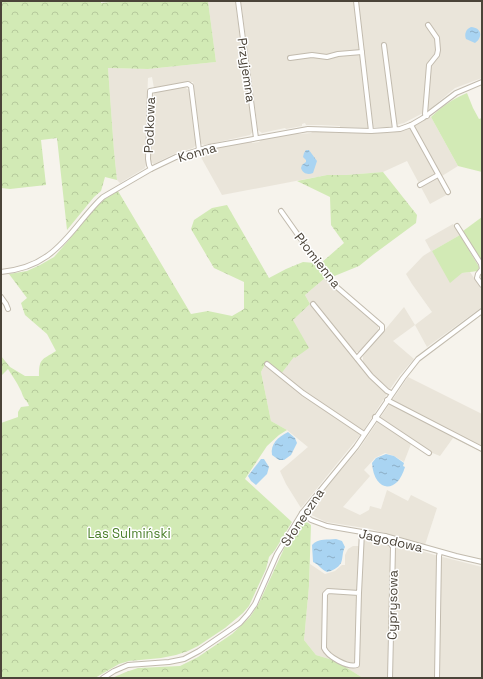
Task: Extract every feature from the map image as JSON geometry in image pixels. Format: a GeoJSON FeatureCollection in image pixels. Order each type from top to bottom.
{"type":"FeatureCollection","features":[{"type":"Feature","properties":{"kind":"street","name":"Przyjemna"},"geometry":{"type":"LineString","coordinates":[[238,1],[256,138]]}},
{"type":"Feature","properties":{"kind":"street"},"geometry":{"type":"LineString","coordinates":[[356,1],[371,130]]}},
{"type":"Feature","properties":{"kind":"street"},"geometry":{"type":"LineString","coordinates":[[427,116],[425,114],[428,65],[437,55],[438,50],[436,36],[428,25]]}},
{"type":"Feature","properties":{"kind":"street"},"geometry":{"type":"LineString","coordinates":[[384,45],[395,130]]}},
{"type":"Feature","properties":{"kind":"street"},"geometry":{"type":"LineString","coordinates":[[290,58],[312,55],[327,57],[338,54],[362,52]]}},
{"type":"Feature","properties":{"kind":"street","name":"Konna"},"geometry":{"type":"LineString","coordinates":[[1,272],[31,266],[45,258],[56,250],[103,197],[151,169],[176,157],[224,144],[308,129],[395,130],[411,125],[427,116],[456,94],[482,82]]}},
{"type":"Feature","properties":{"kind":"street","name":"Podkowa"},"geometry":{"type":"LineString","coordinates":[[151,169],[148,159],[150,91],[188,84],[191,86],[199,150]]}},
{"type":"Feature","properties":{"kind":"street"},"geometry":{"type":"LineString","coordinates":[[411,125],[448,192]]}},
{"type":"Feature","properties":{"kind":"street"},"geometry":{"type":"LineString","coordinates":[[420,185],[438,175]]}},
{"type":"Feature","properties":{"kind":"street","name":"Płomienna"},"geometry":{"type":"LineString","coordinates":[[281,211],[332,283],[382,326],[382,330],[357,358]]}},
{"type":"Feature","properties":{"kind":"street"},"geometry":{"type":"LineString","coordinates":[[457,226],[480,264],[482,269],[477,278],[482,285]]}},
{"type":"Feature","properties":{"kind":"street"},"geometry":{"type":"LineString","coordinates":[[1,297],[8,309]]}},
{"type":"Feature","properties":{"kind":"street"},"geometry":{"type":"LineString","coordinates":[[313,304],[371,376],[391,393]]}},
{"type":"Feature","properties":{"kind":"street","name":"Słoneczna"},"geometry":{"type":"LineString","coordinates":[[103,678],[128,665],[169,662],[184,658],[199,651],[240,623],[255,604],[278,554],[302,513],[356,447],[391,393],[410,368],[418,360],[482,311]]}},
{"type":"Feature","properties":{"kind":"street"},"geometry":{"type":"LineString","coordinates":[[266,364],[303,393],[364,434]]}},
{"type":"Feature","properties":{"kind":"street"},"geometry":{"type":"LineString","coordinates":[[387,400],[482,449]]}},
{"type":"Feature","properties":{"kind":"street"},"geometry":{"type":"LineString","coordinates":[[376,417],[429,454]]}},
{"type":"Feature","properties":{"kind":"street","name":"Jagodowa"},"geometry":{"type":"LineString","coordinates":[[302,513],[311,520],[327,526],[385,536],[440,552],[482,562]]}},
{"type":"Feature","properties":{"kind":"street"},"geometry":{"type":"LineString","coordinates":[[359,593],[328,591],[325,594],[324,648],[326,652],[340,662],[354,666],[358,665],[362,532]]}},
{"type":"Feature","properties":{"kind":"street","name":"Cyprysowa"},"geometry":{"type":"LineString","coordinates":[[385,536],[385,540],[393,547],[390,678]]}},
{"type":"Feature","properties":{"kind":"street"},"geometry":{"type":"LineString","coordinates":[[436,678],[440,552]]}},
{"type":"Feature","properties":{"kind":"shaded area"},"geometry":{"type":"Polygon","coordinates":[[[208,1],[235,1],[253,131],[250,135],[205,145],[201,144],[193,82],[154,88],[152,77],[148,78],[145,168],[120,183],[117,180],[108,68],[148,69],[216,62],[208,1]]]}},
{"type":"Feature","properties":{"kind":"shaded area"},"geometry":{"type":"Polygon","coordinates":[[[241,1],[354,1],[369,128],[306,125],[305,123],[302,124],[302,126],[262,133],[258,130],[241,1]]]}},
{"type":"Feature","properties":{"kind":"shaded area"},"geometry":{"type":"Polygon","coordinates":[[[357,1],[482,1],[482,78],[455,88],[429,110],[427,109],[423,113],[404,123],[388,127],[373,127],[357,1]]]}},
{"type":"Feature","properties":{"kind":"shaded area"},"geometry":{"type":"Polygon","coordinates":[[[184,87],[189,90],[196,145],[193,148],[174,154],[154,164],[151,162],[152,97],[155,92],[184,87]]]}},
{"type":"Feature","properties":{"kind":"shaded area"},"geometry":{"type":"Polygon","coordinates":[[[431,117],[458,166],[442,176],[450,193],[430,204],[407,161],[383,172],[327,175],[222,195],[198,152],[251,141],[252,143],[259,142],[262,139],[297,133],[389,133],[406,130],[431,117]]]}},
{"type":"Feature","properties":{"kind":"shaded area"},"geometry":{"type":"Polygon","coordinates":[[[453,224],[460,235],[432,251],[462,273],[470,272],[482,290],[482,307],[427,347],[415,325],[432,312],[406,274],[423,256],[431,251],[425,240],[453,224]]]}},
{"type":"Feature","properties":{"kind":"shaded area"},"geometry":{"type":"Polygon","coordinates":[[[325,278],[331,286],[378,326],[378,330],[360,352],[355,352],[314,302],[311,304],[367,374],[387,394],[363,431],[304,392],[281,374],[294,357],[295,358],[293,320],[310,304],[305,295],[325,278]]]}},
{"type":"Feature","properties":{"kind":"shaded area"},"geometry":{"type":"Polygon","coordinates":[[[404,307],[415,325],[393,341],[414,359],[390,389],[376,378],[363,362],[363,356],[404,307]]]}},
{"type":"Feature","properties":{"kind":"shaded area"},"geometry":{"type":"Polygon","coordinates":[[[265,365],[301,392],[302,395],[361,434],[301,508],[280,471],[308,447],[287,430],[271,421],[261,372],[265,365]]]}},
{"type":"Feature","properties":{"kind":"shaded area"},"geometry":{"type":"Polygon","coordinates":[[[408,377],[482,414],[482,452],[453,438],[440,456],[430,452],[380,418],[408,377]]]}},
{"type":"Feature","properties":{"kind":"shaded area"},"geometry":{"type":"Polygon","coordinates":[[[378,421],[411,444],[404,462],[385,453],[375,458],[364,470],[370,476],[343,507],[360,515],[369,510],[370,506],[381,509],[387,490],[408,501],[411,495],[437,508],[425,545],[371,529],[326,522],[307,513],[306,511],[359,449],[378,421]]]}},
{"type":"Feature","properties":{"kind":"shaded area"},"geometry":{"type":"Polygon","coordinates":[[[366,538],[378,539],[378,542],[397,544],[482,567],[482,678],[363,678],[336,661],[316,655],[304,640],[310,564],[325,574],[335,571],[342,565],[345,565],[345,555],[348,549],[353,546],[359,546],[366,540],[366,538]]]}},
{"type":"Feature","properties":{"kind":"green space"},"geometry":{"type":"Polygon","coordinates":[[[1,1],[101,1],[101,3],[119,1],[208,1],[216,62],[148,69],[108,68],[117,180],[105,177],[101,191],[94,197],[67,230],[57,138],[41,140],[46,185],[10,189],[1,188],[1,1]]]}},
{"type":"Feature","properties":{"kind":"green space"},"geometry":{"type":"Polygon","coordinates":[[[467,93],[479,119],[482,118],[482,172],[458,166],[431,117],[448,103],[467,93]]]}},
{"type":"Feature","properties":{"kind":"green space"},"geometry":{"type":"Polygon","coordinates":[[[383,172],[417,215],[416,223],[359,266],[332,277],[321,263],[344,243],[331,225],[330,197],[297,181],[327,175],[383,172]]]}},
{"type":"Feature","properties":{"kind":"green space","name":"Las Sulmiński"},"geometry":{"type":"Polygon","coordinates":[[[118,191],[191,314],[208,311],[232,316],[244,309],[244,282],[214,268],[191,229],[194,220],[212,208],[227,205],[269,278],[303,262],[315,263],[325,278],[305,295],[310,304],[293,320],[309,348],[295,358],[294,357],[281,374],[266,363],[261,372],[271,421],[287,430],[267,446],[245,479],[292,522],[269,557],[266,569],[249,606],[225,628],[198,646],[176,655],[129,661],[119,664],[95,678],[1,678],[1,423],[18,417],[18,412],[21,407],[29,406],[8,369],[1,376],[1,356],[10,367],[25,376],[39,376],[42,360],[56,351],[47,334],[25,315],[21,303],[27,298],[9,274],[27,271],[54,257],[100,202],[118,191]]]}},
{"type":"Feature","properties":{"kind":"green space"},"geometry":{"type":"Polygon","coordinates":[[[482,217],[482,263],[463,231],[482,217]]]}},
{"type":"Feature","properties":{"kind":"green space"},"geometry":{"type":"Polygon","coordinates":[[[460,235],[479,267],[478,271],[462,273],[450,283],[432,251],[460,235]]]}},
{"type":"Feature","properties":{"kind":"green space"},"geometry":{"type":"Polygon","coordinates":[[[302,520],[311,525],[309,586],[304,640],[316,655],[336,661],[363,678],[112,678],[138,668],[180,666],[198,657],[232,634],[250,617],[259,603],[288,540],[302,520]]]}},
{"type":"Feature","properties":{"kind":"water"},"geometry":{"type":"Polygon","coordinates":[[[471,27],[477,29],[480,33],[478,41],[475,43],[466,39],[465,37],[467,30],[471,27]]]}},
{"type":"Feature","properties":{"kind":"water"},"geometry":{"type":"Polygon","coordinates":[[[306,150],[309,150],[317,161],[313,173],[311,174],[304,173],[301,168],[306,162],[303,157],[306,150]]]}},
{"type":"Feature","properties":{"kind":"water"},"geometry":{"type":"Polygon","coordinates":[[[288,432],[295,438],[297,443],[291,455],[284,460],[279,460],[272,455],[272,447],[281,436],[288,432]]]}},
{"type":"Feature","properties":{"kind":"water"},"geometry":{"type":"Polygon","coordinates":[[[386,454],[394,456],[404,463],[403,466],[405,467],[397,482],[392,486],[381,484],[377,480],[372,463],[376,458],[386,454]]]}},
{"type":"Feature","properties":{"kind":"water"},"geometry":{"type":"Polygon","coordinates":[[[261,459],[264,459],[269,467],[267,474],[256,485],[248,476],[261,459]]]}},
{"type":"Feature","properties":{"kind":"water"},"geometry":{"type":"Polygon","coordinates":[[[336,539],[342,541],[345,547],[342,561],[337,568],[327,572],[313,562],[312,545],[320,540],[336,539]]]}}]}
